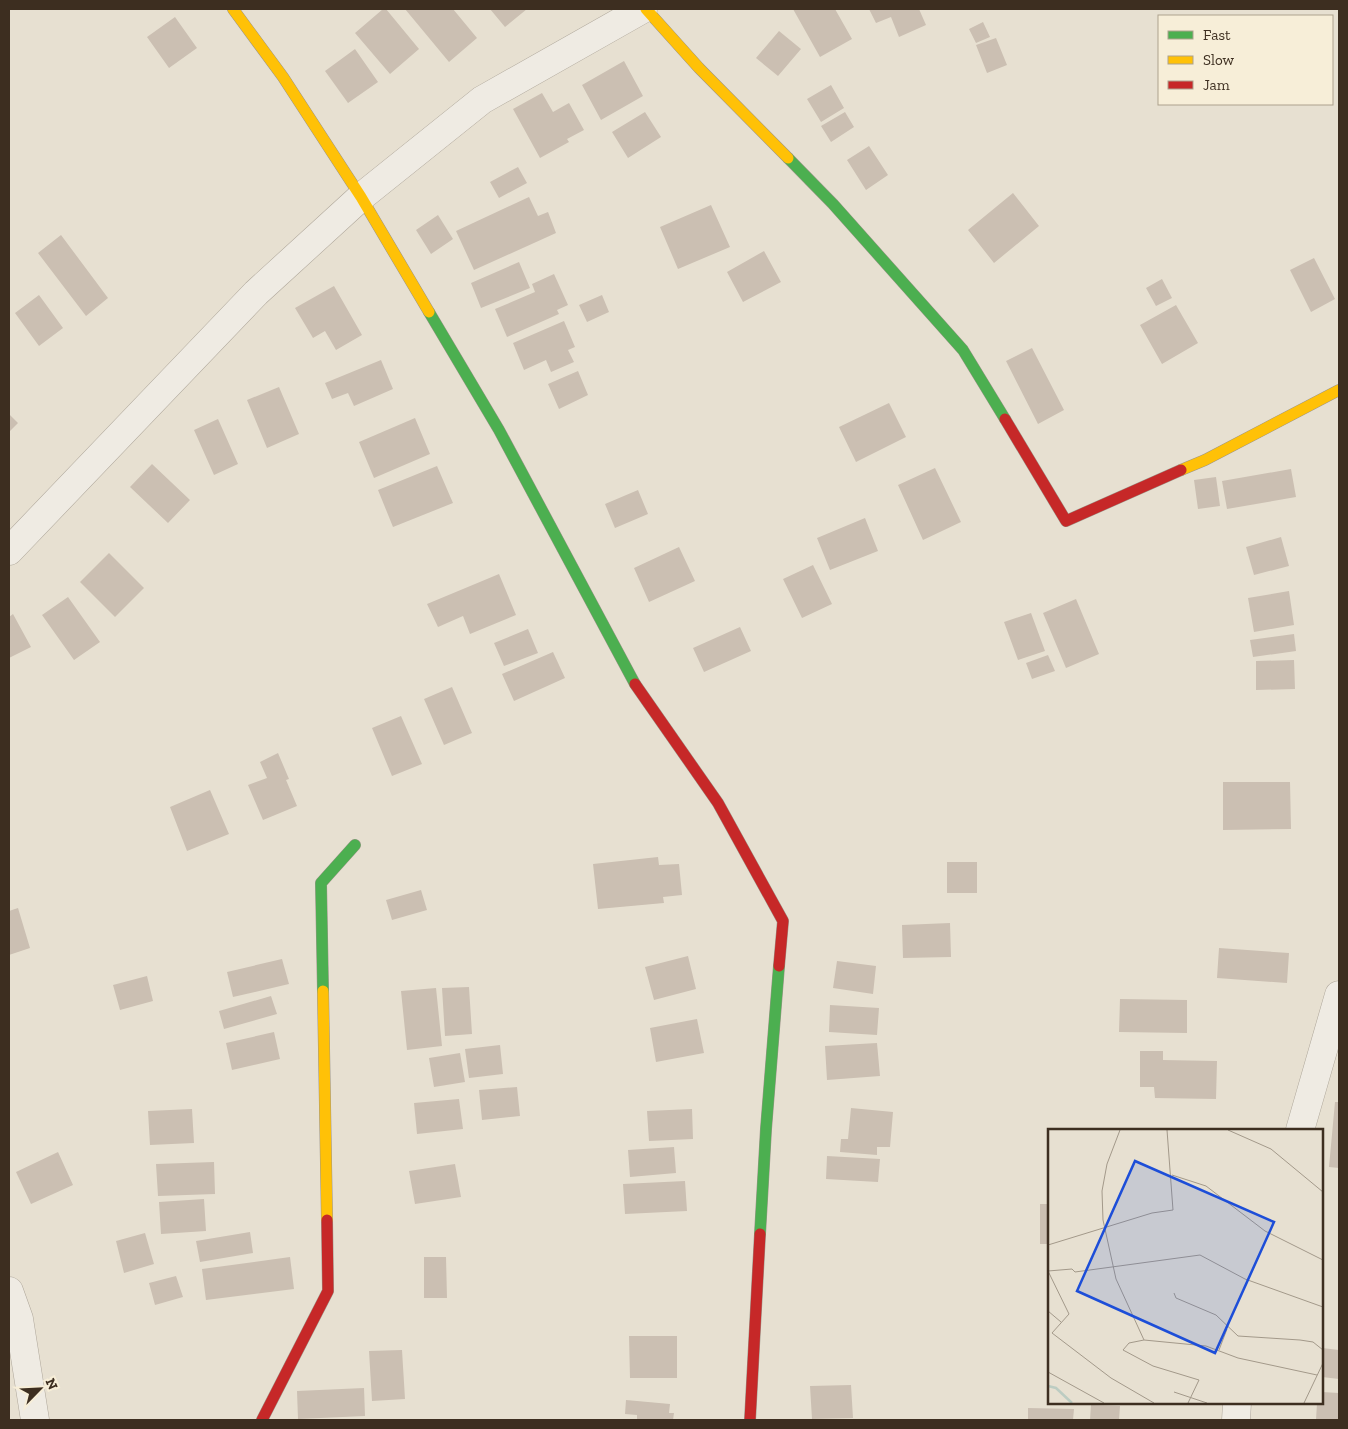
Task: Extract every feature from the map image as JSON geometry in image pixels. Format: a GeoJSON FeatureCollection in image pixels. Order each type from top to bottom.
{"type":"FeatureCollection","features":[{"type":"Feature","properties":{"kind":"street"},"geometry":{"type":"LineString","coordinates":[[233,9],[284,77],[361,198],[499,430],[630,678],[718,803],[783,921],[766,1129],[750,1392],[750,1420]]}},
{"type":"Feature","properties":{"kind":"street"},"geometry":{"type":"LineString","coordinates":[[9,551],[256,292],[361,198],[482,100],[645,9],[699,68],[833,204],[963,350],[1066,521],[1205,460],[1339,390]]}},
{"type":"Feature","properties":{"kind":"street"},"geometry":{"type":"LineString","coordinates":[[262,1420],[328,1291],[321,883],[355,845]]}},
{"type":"Feature","properties":{"kind":"street"},"geometry":{"type":"LineString","coordinates":[[1300,1129],[1339,995]]}},
{"type":"Feature","properties":{"kind":"street"},"geometry":{"type":"LineString","coordinates":[[9,1291],[19,1319],[35,1420]]}},
{"type":"Feature","properties":{"kind":"street"},"geometry":{"type":"LineString","coordinates":[[1236,1420],[1237,1404]]}},
{"type":"Feature","properties":{"kind":"building"},"geometry":{"type":"Polygon","coordinates":[[[383,9],[386,9],[419,49],[390,74],[355,33],[383,9]]]}},
{"type":"Feature","properties":{"kind":"building"},"geometry":{"type":"Polygon","coordinates":[[[405,9],[453,9],[477,38],[449,62],[405,9]]]}},
{"type":"Feature","properties":{"kind":"building"},"geometry":{"type":"Polygon","coordinates":[[[490,9],[527,9],[505,27],[490,9]]]}},
{"type":"Feature","properties":{"kind":"building"},"geometry":{"type":"Polygon","coordinates":[[[793,9],[835,9],[852,39],[820,57],[793,9]]]}},
{"type":"Feature","properties":{"kind":"building"},"geometry":{"type":"Polygon","coordinates":[[[869,9],[919,9],[926,25],[899,37],[891,17],[876,23],[869,9]]]}},
{"type":"Feature","properties":{"kind":"building"},"geometry":{"type":"Polygon","coordinates":[[[175,17],[197,48],[169,68],[147,37],[175,17]]]}},
{"type":"Feature","properties":{"kind":"building"},"geometry":{"type":"Polygon","coordinates":[[[983,22],[990,37],[976,43],[969,29],[983,22]]]}},
{"type":"Feature","properties":{"kind":"building"},"geometry":{"type":"Polygon","coordinates":[[[779,31],[801,49],[778,76],[756,58],[779,31]]]}},
{"type":"Feature","properties":{"kind":"building"},"geometry":{"type":"Polygon","coordinates":[[[996,38],[1007,65],[987,73],[976,45],[996,38]]]}},
{"type":"Feature","properties":{"kind":"building"},"geometry":{"type":"Polygon","coordinates":[[[355,49],[378,82],[348,103],[325,71],[355,49]]]}},
{"type":"Feature","properties":{"kind":"building"},"geometry":{"type":"Polygon","coordinates":[[[624,61],[643,96],[601,120],[582,85],[624,61]]]}},
{"type":"Feature","properties":{"kind":"building"},"geometry":{"type":"Polygon","coordinates":[[[831,85],[844,108],[821,122],[807,99],[831,85]]]}},
{"type":"Feature","properties":{"kind":"building"},"geometry":{"type":"Polygon","coordinates":[[[542,93],[553,112],[569,103],[584,130],[567,139],[569,142],[540,158],[513,109],[542,93]]]}},
{"type":"Feature","properties":{"kind":"building"},"geometry":{"type":"Polygon","coordinates":[[[645,112],[661,137],[628,158],[612,132],[645,112]]]}},
{"type":"Feature","properties":{"kind":"building"},"geometry":{"type":"Polygon","coordinates":[[[845,112],[854,127],[831,142],[821,126],[845,112]]]}},
{"type":"Feature","properties":{"kind":"building"},"geometry":{"type":"Polygon","coordinates":[[[869,146],[888,175],[866,190],[847,160],[869,146]]]}},
{"type":"Feature","properties":{"kind":"building"},"geometry":{"type":"Polygon","coordinates":[[[518,167],[527,183],[499,198],[490,182],[518,167]]]}},
{"type":"Feature","properties":{"kind":"building"},"geometry":{"type":"Polygon","coordinates":[[[1013,193],[1039,226],[994,263],[968,230],[1013,193]]]}},
{"type":"Feature","properties":{"kind":"building"},"geometry":{"type":"Polygon","coordinates":[[[529,197],[538,216],[548,212],[556,233],[474,270],[456,231],[529,197]]]}},
{"type":"Feature","properties":{"kind":"building"},"geometry":{"type":"Polygon","coordinates":[[[711,205],[730,247],[678,269],[660,227],[711,205]]]}},
{"type":"Feature","properties":{"kind":"building"},"geometry":{"type":"Polygon","coordinates":[[[438,215],[453,239],[431,254],[416,230],[438,215]]]}},
{"type":"Feature","properties":{"kind":"building"},"geometry":{"type":"Polygon","coordinates":[[[61,235],[108,298],[86,316],[38,253],[61,235]]]}},
{"type":"Feature","properties":{"kind":"building"},"geometry":{"type":"Polygon","coordinates":[[[764,251],[781,282],[743,302],[727,272],[764,251]]]}},
{"type":"Feature","properties":{"kind":"building"},"geometry":{"type":"Polygon","coordinates":[[[1314,258],[1335,299],[1311,312],[1290,270],[1314,258]]]}},
{"type":"Feature","properties":{"kind":"building"},"geometry":{"type":"Polygon","coordinates":[[[519,262],[530,288],[481,308],[471,283],[519,262]]]}},
{"type":"Feature","properties":{"kind":"building"},"geometry":{"type":"Polygon","coordinates":[[[554,274],[568,305],[557,310],[559,314],[507,337],[495,309],[535,292],[532,284],[554,274]]]}},
{"type":"Feature","properties":{"kind":"building"},"geometry":{"type":"Polygon","coordinates":[[[1162,279],[1172,298],[1156,306],[1146,288],[1162,279]]]}},
{"type":"Feature","properties":{"kind":"building"},"geometry":{"type":"Polygon","coordinates":[[[334,286],[362,335],[336,350],[325,331],[313,338],[295,308],[334,286]]]}},
{"type":"Feature","properties":{"kind":"building"},"geometry":{"type":"Polygon","coordinates":[[[39,295],[63,328],[39,346],[15,313],[39,295]]]}},
{"type":"Feature","properties":{"kind":"building"},"geometry":{"type":"Polygon","coordinates":[[[602,295],[609,312],[587,322],[579,305],[602,295]]]}},
{"type":"Feature","properties":{"kind":"building"},"geometry":{"type":"Polygon","coordinates":[[[1176,305],[1198,343],[1162,364],[1140,325],[1176,305]]]}},
{"type":"Feature","properties":{"kind":"building"},"geometry":{"type":"Polygon","coordinates":[[[564,321],[575,347],[568,350],[574,362],[551,372],[546,360],[524,370],[513,343],[564,321]]]}},
{"type":"Feature","properties":{"kind":"building"},"geometry":{"type":"Polygon","coordinates":[[[1032,348],[1064,410],[1038,424],[1006,361],[1032,348]]]}},
{"type":"Feature","properties":{"kind":"building"},"geometry":{"type":"Polygon","coordinates":[[[381,360],[393,389],[354,406],[348,393],[332,399],[325,383],[381,360]]]}},
{"type":"Feature","properties":{"kind":"building"},"geometry":{"type":"Polygon","coordinates":[[[578,371],[588,395],[559,409],[548,384],[578,371]]]}},
{"type":"Feature","properties":{"kind":"building"},"geometry":{"type":"Polygon","coordinates":[[[279,387],[299,434],[267,448],[247,400],[279,387]]]}},
{"type":"Feature","properties":{"kind":"building"},"geometry":{"type":"Polygon","coordinates":[[[889,403],[906,437],[856,462],[839,427],[889,403]]]}},
{"type":"Feature","properties":{"kind":"building"},"geometry":{"type":"Polygon","coordinates":[[[9,414],[18,423],[9,432],[9,414]]]}},
{"type":"Feature","properties":{"kind":"building"},"geometry":{"type":"Polygon","coordinates":[[[415,418],[430,454],[374,478],[359,442],[415,418]]]}},
{"type":"Feature","properties":{"kind":"building"},"geometry":{"type":"Polygon","coordinates":[[[218,419],[238,464],[214,475],[194,430],[218,419]]]}},
{"type":"Feature","properties":{"kind":"building"},"geometry":{"type":"Polygon","coordinates":[[[152,464],[190,500],[168,523],[130,487],[152,464]]]}},
{"type":"Feature","properties":{"kind":"building"},"geometry":{"type":"Polygon","coordinates":[[[437,466],[453,503],[393,527],[378,490],[437,466]]]}},
{"type":"Feature","properties":{"kind":"building"},"geometry":{"type":"Polygon","coordinates":[[[935,468],[961,522],[923,540],[898,485],[935,468]]]}},
{"type":"Feature","properties":{"kind":"building"},"geometry":{"type":"Polygon","coordinates":[[[1291,469],[1296,497],[1227,509],[1222,481],[1291,469]]]}},
{"type":"Feature","properties":{"kind":"building"},"geometry":{"type":"Polygon","coordinates":[[[1216,477],[1220,506],[1198,509],[1194,480],[1216,477]]]}},
{"type":"Feature","properties":{"kind":"building"},"geometry":{"type":"Polygon","coordinates":[[[638,490],[648,514],[615,528],[605,504],[638,490]]]}},
{"type":"Feature","properties":{"kind":"building"},"geometry":{"type":"Polygon","coordinates":[[[865,518],[878,551],[830,570],[817,538],[865,518]]]}},
{"type":"Feature","properties":{"kind":"building"},"geometry":{"type":"Polygon","coordinates":[[[1281,537],[1289,566],[1254,575],[1246,547],[1281,537]]]}},
{"type":"Feature","properties":{"kind":"building"},"geometry":{"type":"Polygon","coordinates":[[[679,547],[695,581],[649,602],[634,568],[679,547]]]}},
{"type":"Feature","properties":{"kind":"building"},"geometry":{"type":"Polygon","coordinates":[[[109,553],[144,588],[115,617],[80,582],[109,553]]]}},
{"type":"Feature","properties":{"kind":"building"},"geometry":{"type":"Polygon","coordinates":[[[813,565],[832,604],[802,618],[783,579],[813,565]]]}},
{"type":"Feature","properties":{"kind":"building"},"geometry":{"type":"Polygon","coordinates":[[[499,574],[516,615],[470,634],[463,616],[438,627],[427,604],[499,574]]]}},
{"type":"Feature","properties":{"kind":"building"},"geometry":{"type":"Polygon","coordinates":[[[1289,591],[1294,625],[1254,632],[1248,598],[1289,591]]]}},
{"type":"Feature","properties":{"kind":"building"},"geometry":{"type":"Polygon","coordinates":[[[68,597],[100,642],[74,660],[42,615],[68,597]]]}},
{"type":"Feature","properties":{"kind":"building"},"geometry":{"type":"Polygon","coordinates":[[[1076,599],[1099,654],[1066,668],[1043,613],[1076,599]]]}},
{"type":"Feature","properties":{"kind":"building"},"geometry":{"type":"Polygon","coordinates":[[[1031,613],[1045,651],[1018,660],[1004,622],[1031,613]]]}},
{"type":"Feature","properties":{"kind":"building"},"geometry":{"type":"Polygon","coordinates":[[[13,614],[31,647],[9,658],[9,617],[13,614]]]}},
{"type":"Feature","properties":{"kind":"building"},"geometry":{"type":"Polygon","coordinates":[[[740,627],[751,651],[704,672],[693,648],[740,627]]]}},
{"type":"Feature","properties":{"kind":"building"},"geometry":{"type":"Polygon","coordinates":[[[528,629],[538,653],[504,666],[494,643],[528,629]]]}},
{"type":"Feature","properties":{"kind":"building"},"geometry":{"type":"Polygon","coordinates":[[[1294,634],[1296,651],[1253,657],[1250,640],[1294,634]]]}},
{"type":"Feature","properties":{"kind":"building"},"geometry":{"type":"Polygon","coordinates":[[[553,652],[565,678],[514,701],[502,674],[553,652]]]}},
{"type":"Feature","properties":{"kind":"building"},"geometry":{"type":"Polygon","coordinates":[[[1048,655],[1055,671],[1032,679],[1026,663],[1048,655]]]}},
{"type":"Feature","properties":{"kind":"building"},"geometry":{"type":"Polygon","coordinates":[[[1294,660],[1295,689],[1256,690],[1256,661],[1294,660]]]}},
{"type":"Feature","properties":{"kind":"building"},"geometry":{"type":"Polygon","coordinates":[[[452,687],[472,733],[444,745],[424,699],[452,687]]]}},
{"type":"Feature","properties":{"kind":"building"},"geometry":{"type":"Polygon","coordinates":[[[401,716],[422,764],[392,776],[372,728],[401,716]]]}},
{"type":"Feature","properties":{"kind":"building"},"geometry":{"type":"Polygon","coordinates":[[[278,753],[289,779],[286,780],[297,806],[263,820],[248,785],[267,778],[260,762],[278,753]]]}},
{"type":"Feature","properties":{"kind":"building"},"geometry":{"type":"Polygon","coordinates":[[[1223,782],[1290,782],[1291,829],[1223,830],[1223,782]]]}},
{"type":"Feature","properties":{"kind":"building"},"geometry":{"type":"Polygon","coordinates":[[[210,790],[229,834],[187,851],[170,807],[210,790]]]}},
{"type":"Feature","properties":{"kind":"building"},"geometry":{"type":"Polygon","coordinates":[[[658,857],[659,865],[679,864],[682,895],[663,897],[664,903],[598,909],[593,864],[658,857]]]}},
{"type":"Feature","properties":{"kind":"building"},"geometry":{"type":"Polygon","coordinates":[[[947,862],[977,862],[977,893],[947,893],[947,862]]]}},
{"type":"Feature","properties":{"kind":"building"},"geometry":{"type":"Polygon","coordinates":[[[421,890],[427,910],[392,920],[386,900],[421,890]]]}},
{"type":"Feature","properties":{"kind":"building"},"geometry":{"type":"Polygon","coordinates":[[[18,908],[30,948],[9,955],[9,911],[18,908]]]}},
{"type":"Feature","properties":{"kind":"building"},"geometry":{"type":"Polygon","coordinates":[[[950,923],[951,957],[903,958],[902,925],[950,923]]]}},
{"type":"Feature","properties":{"kind":"building"},"geometry":{"type":"Polygon","coordinates":[[[1219,948],[1289,953],[1287,983],[1217,978],[1219,948]]]}},
{"type":"Feature","properties":{"kind":"building"},"geometry":{"type":"Polygon","coordinates":[[[688,956],[696,989],[654,1000],[645,967],[688,956]]]}},
{"type":"Feature","properties":{"kind":"building"},"geometry":{"type":"Polygon","coordinates":[[[282,959],[289,984],[233,997],[227,972],[282,959]]]}},
{"type":"Feature","properties":{"kind":"building"},"geometry":{"type":"Polygon","coordinates":[[[837,961],[876,966],[873,994],[833,988],[837,961]]]}},
{"type":"Feature","properties":{"kind":"building"},"geometry":{"type":"Polygon","coordinates":[[[147,976],[153,1001],[120,1010],[113,985],[147,976]]]}},
{"type":"Feature","properties":{"kind":"building"},"geometry":{"type":"Polygon","coordinates":[[[469,987],[472,1034],[445,1036],[442,988],[469,987]]]}},
{"type":"Feature","properties":{"kind":"building"},"geometry":{"type":"Polygon","coordinates":[[[436,988],[442,1046],[407,1050],[401,991],[436,988]]]}},
{"type":"Feature","properties":{"kind":"building"},"geometry":{"type":"Polygon","coordinates":[[[271,996],[277,1014],[224,1029],[219,1011],[271,996]]]}},
{"type":"Feature","properties":{"kind":"building"},"geometry":{"type":"Polygon","coordinates":[[[1120,999],[1187,1000],[1187,1033],[1119,1032],[1120,999]]]}},
{"type":"Feature","properties":{"kind":"building"},"geometry":{"type":"Polygon","coordinates":[[[830,1005],[879,1008],[877,1035],[829,1032],[830,1005]]]}},
{"type":"Feature","properties":{"kind":"building"},"geometry":{"type":"Polygon","coordinates":[[[697,1019],[704,1053],[656,1062],[650,1028],[697,1019]]]}},
{"type":"Feature","properties":{"kind":"building"},"geometry":{"type":"Polygon","coordinates":[[[274,1032],[280,1059],[232,1070],[226,1043],[274,1032]]]}},
{"type":"Feature","properties":{"kind":"building"},"geometry":{"type":"Polygon","coordinates":[[[877,1043],[880,1076],[827,1080],[825,1046],[877,1043]]]}},
{"type":"Feature","properties":{"kind":"building"},"geometry":{"type":"Polygon","coordinates":[[[500,1045],[503,1074],[469,1078],[465,1049],[500,1045]]]}},
{"type":"Feature","properties":{"kind":"building"},"geometry":{"type":"Polygon","coordinates":[[[1140,1051],[1163,1051],[1163,1060],[1217,1061],[1216,1099],[1155,1098],[1154,1087],[1140,1087],[1140,1051]]]}},
{"type":"Feature","properties":{"kind":"building"},"geometry":{"type":"Polygon","coordinates":[[[460,1053],[465,1082],[434,1087],[429,1058],[460,1053]]]}},
{"type":"Feature","properties":{"kind":"building"},"geometry":{"type":"Polygon","coordinates":[[[517,1087],[520,1116],[482,1120],[479,1090],[517,1087]]]}},
{"type":"Feature","properties":{"kind":"building"},"geometry":{"type":"Polygon","coordinates":[[[459,1099],[463,1129],[417,1134],[414,1103],[459,1099]]]}},
{"type":"Feature","properties":{"kind":"building"},"geometry":{"type":"Polygon","coordinates":[[[1335,1102],[1339,1102],[1339,1168],[1329,1167],[1335,1102]]]}},
{"type":"Feature","properties":{"kind":"building"},"geometry":{"type":"Polygon","coordinates":[[[851,1108],[893,1112],[890,1147],[877,1147],[877,1155],[840,1152],[841,1139],[848,1139],[851,1108]]]}},
{"type":"Feature","properties":{"kind":"building"},"geometry":{"type":"Polygon","coordinates":[[[192,1109],[194,1143],[150,1145],[148,1111],[192,1109]]]}},
{"type":"Feature","properties":{"kind":"building"},"geometry":{"type":"Polygon","coordinates":[[[692,1109],[693,1139],[649,1141],[647,1111],[692,1109]]]}},
{"type":"Feature","properties":{"kind":"building"},"geometry":{"type":"Polygon","coordinates":[[[674,1147],[676,1173],[630,1177],[628,1150],[674,1147]]]}},
{"type":"Feature","properties":{"kind":"building"},"geometry":{"type":"Polygon","coordinates":[[[58,1152],[73,1185],[31,1204],[16,1172],[58,1152]]]}},
{"type":"Feature","properties":{"kind":"building"},"geometry":{"type":"Polygon","coordinates":[[[827,1156],[880,1159],[878,1182],[826,1179],[827,1156]]]}},
{"type":"Feature","properties":{"kind":"building"},"geometry":{"type":"Polygon","coordinates":[[[214,1162],[215,1194],[158,1196],[156,1164],[214,1162]]]}},
{"type":"Feature","properties":{"kind":"building"},"geometry":{"type":"Polygon","coordinates":[[[455,1164],[461,1197],[415,1204],[409,1171],[455,1164]]]}},
{"type":"Feature","properties":{"kind":"building"},"geometry":{"type":"Polygon","coordinates":[[[685,1181],[687,1211],[625,1214],[623,1184],[685,1181]]]}},
{"type":"Feature","properties":{"kind":"building"},"geometry":{"type":"Polygon","coordinates":[[[204,1199],[206,1231],[161,1234],[159,1202],[204,1199]]]}},
{"type":"Feature","properties":{"kind":"building"},"geometry":{"type":"Polygon","coordinates":[[[1040,1204],[1048,1204],[1048,1244],[1040,1244],[1040,1204]]]}},
{"type":"Feature","properties":{"kind":"building"},"geometry":{"type":"Polygon","coordinates":[[[250,1232],[253,1253],[200,1262],[196,1241],[250,1232]]]}},
{"type":"Feature","properties":{"kind":"building"},"geometry":{"type":"Polygon","coordinates":[[[145,1233],[154,1264],[124,1273],[116,1241],[145,1233]]]}},
{"type":"Feature","properties":{"kind":"building"},"geometry":{"type":"Polygon","coordinates":[[[290,1257],[294,1289],[206,1300],[202,1269],[290,1257]]]}},
{"type":"Feature","properties":{"kind":"building"},"geometry":{"type":"Polygon","coordinates":[[[424,1257],[446,1257],[447,1298],[424,1298],[424,1257]]]}},
{"type":"Feature","properties":{"kind":"building"},"geometry":{"type":"Polygon","coordinates":[[[176,1276],[183,1297],[155,1305],[149,1283],[176,1276]]]}},
{"type":"Feature","properties":{"kind":"building"},"geometry":{"type":"Polygon","coordinates":[[[629,1336],[677,1336],[677,1378],[630,1378],[629,1336]]]}},
{"type":"Feature","properties":{"kind":"building"},"geometry":{"type":"Polygon","coordinates":[[[1323,1348],[1339,1350],[1339,1379],[1323,1377],[1323,1348]]]}},
{"type":"Feature","properties":{"kind":"building"},"geometry":{"type":"Polygon","coordinates":[[[402,1350],[405,1399],[372,1401],[369,1351],[402,1350]]]}},
{"type":"Feature","properties":{"kind":"building"},"geometry":{"type":"Polygon","coordinates":[[[851,1385],[853,1418],[812,1419],[810,1386],[851,1385]]]}},
{"type":"Feature","properties":{"kind":"building"},"geometry":{"type":"Polygon","coordinates":[[[364,1388],[365,1416],[298,1419],[297,1391],[364,1388]]]}},
{"type":"Feature","properties":{"kind":"building"},"geometry":{"type":"Polygon","coordinates":[[[1323,1392],[1339,1393],[1339,1420],[1316,1420],[1317,1404],[1323,1404],[1323,1392]]]}},
{"type":"Feature","properties":{"kind":"building"},"geometry":{"type":"Polygon","coordinates":[[[626,1400],[670,1404],[669,1413],[674,1413],[673,1420],[637,1420],[637,1415],[625,1414],[626,1400]]]}},
{"type":"Feature","properties":{"kind":"building"},"geometry":{"type":"Polygon","coordinates":[[[1091,1405],[1120,1406],[1119,1420],[1090,1420],[1091,1405]]]}},
{"type":"Feature","properties":{"kind":"building"},"geometry":{"type":"Polygon","coordinates":[[[1028,1408],[1074,1409],[1073,1420],[1028,1420],[1028,1408]]]}},
{"type":"Feature","properties":{"kind":"traffic: fast"},"geometry":{"type":"LineString","coordinates":[[788,158],[833,204],[963,350],[1005,419]]}},
{"type":"Feature","properties":{"kind":"traffic: fast"},"geometry":{"type":"LineString","coordinates":[[429,312],[499,430],[635,684]]}},
{"type":"Feature","properties":{"kind":"traffic: fast"},"geometry":{"type":"LineString","coordinates":[[323,991],[321,883],[355,845]]}},
{"type":"Feature","properties":{"kind":"traffic: fast"},"geometry":{"type":"LineString","coordinates":[[760,1234],[779,966]]}},
{"type":"Feature","properties":{"kind":"traffic: slow"},"geometry":{"type":"LineString","coordinates":[[233,9],[283,77],[361,197],[429,312]]}},
{"type":"Feature","properties":{"kind":"traffic: slow"},"geometry":{"type":"LineString","coordinates":[[646,9],[699,68],[788,158]]}},
{"type":"Feature","properties":{"kind":"traffic: slow"},"geometry":{"type":"LineString","coordinates":[[1181,470],[1205,460],[1339,390]]}},
{"type":"Feature","properties":{"kind":"traffic: slow"},"geometry":{"type":"LineString","coordinates":[[323,991],[327,1220]]}},
{"type":"Feature","properties":{"kind":"traffic: jam"},"geometry":{"type":"LineString","coordinates":[[1005,419],[1066,521],[1181,470]]}},
{"type":"Feature","properties":{"kind":"traffic: jam"},"geometry":{"type":"LineString","coordinates":[[635,684],[718,803],[783,921],[779,966]]}},
{"type":"Feature","properties":{"kind":"traffic: jam"},"geometry":{"type":"LineString","coordinates":[[262,1420],[328,1291],[327,1220]]}},
{"type":"Feature","properties":{"kind":"traffic: jam"},"geometry":{"type":"LineString","coordinates":[[750,1420],[760,1234]]}}]}
